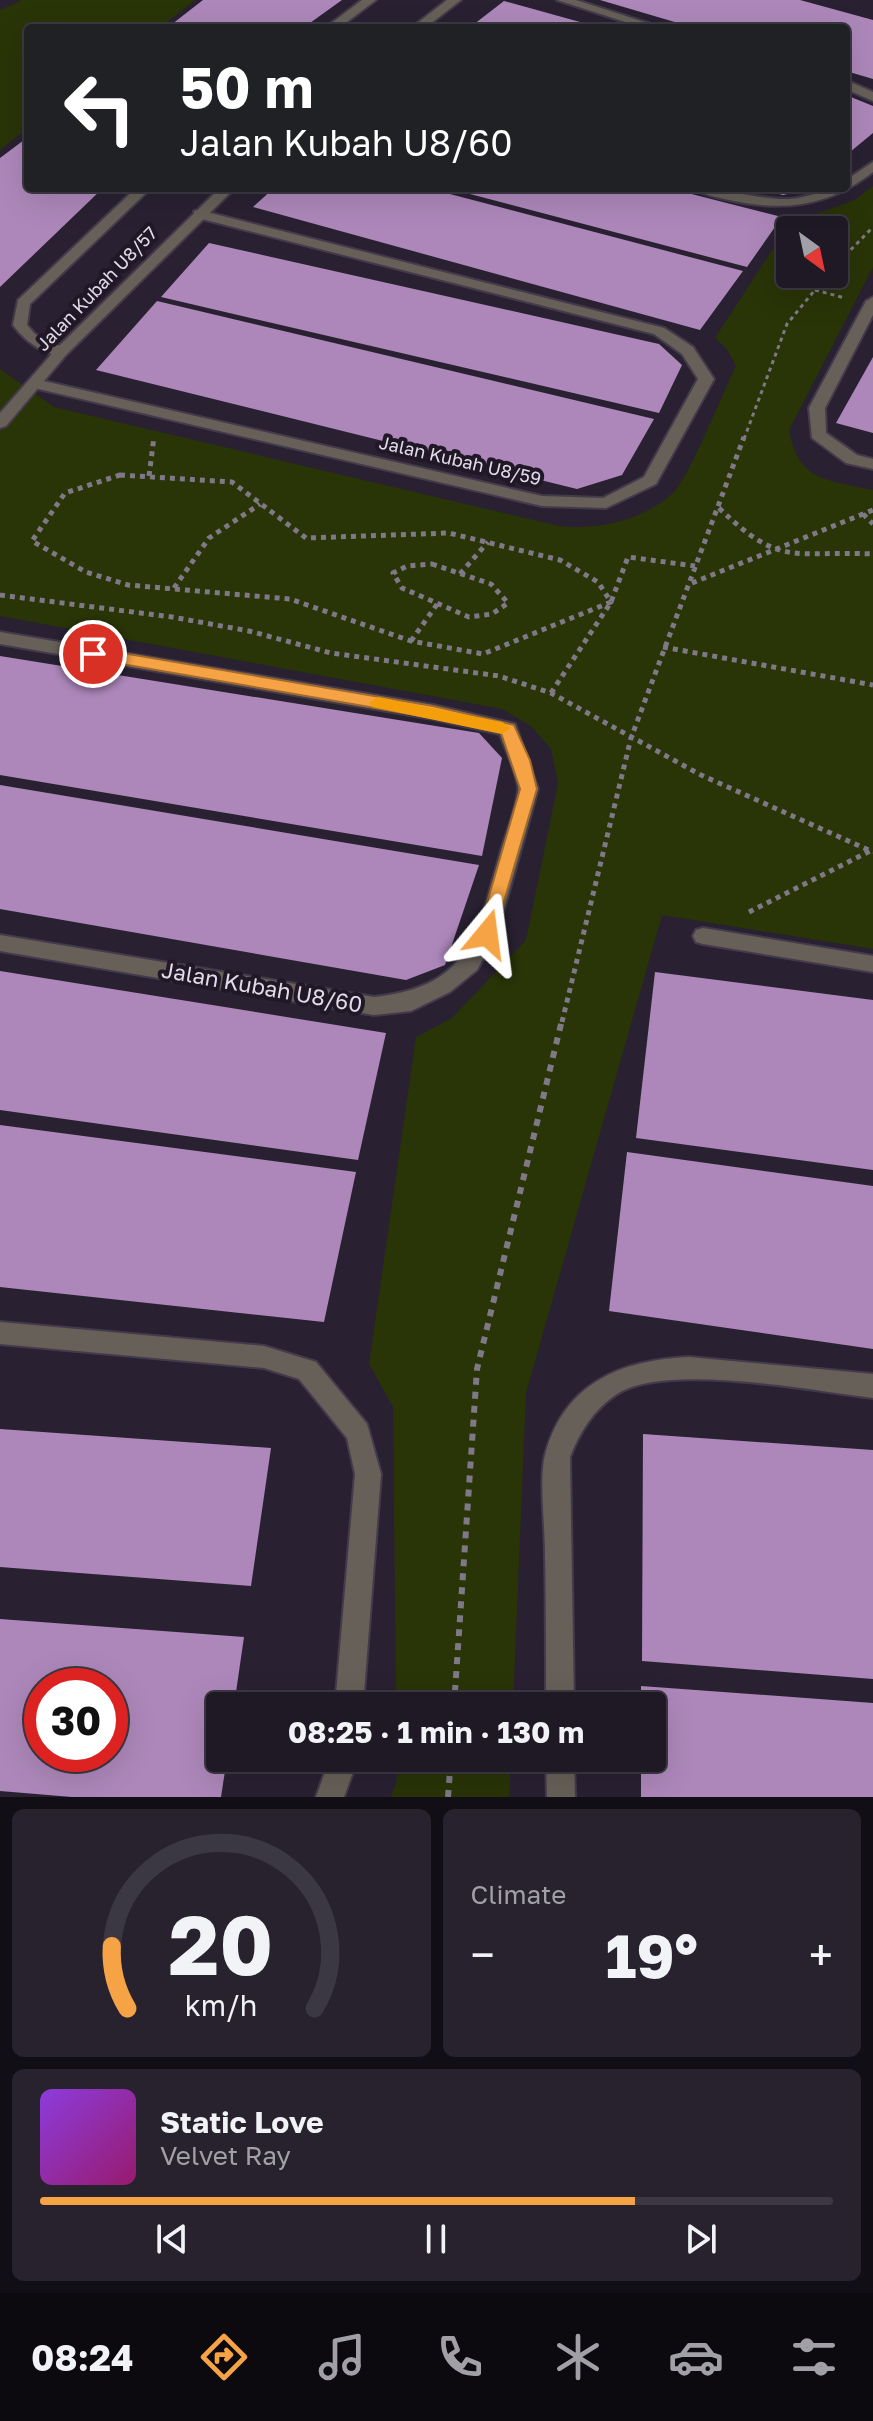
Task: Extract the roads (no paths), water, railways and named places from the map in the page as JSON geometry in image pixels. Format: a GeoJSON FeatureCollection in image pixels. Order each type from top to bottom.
{"type":"FeatureCollection","features":[{"type":"Feature","properties":{"kind":"street"},"geometry":{"type":"LineString","coordinates":[[337,24],[370,0]]}},
{"type":"Feature","properties":{"kind":"street"},"geometry":{"type":"LineString","coordinates":[[422,24],[455,0]]}},
{"type":"Feature","properties":{"kind":"street"},"geometry":{"type":"LineString","coordinates":[[563,0],[644,24]]}},
{"type":"Feature","properties":{"kind":"street"},"geometry":{"type":"LineString","coordinates":[[850,86],[873,97]]}},
{"type":"Feature","properties":{"kind":"street"},"geometry":{"type":"LineString","coordinates":[[850,187],[873,166]]}},
{"type":"Feature","properties":{"kind":"street"},"geometry":{"type":"LineString","coordinates":[[61,352],[30,337],[20,325],[23,303],[140,192]]}},
{"type":"Feature","properties":{"kind":"street","name":"Jalan Kubah U8/57"},"geometry":{"type":"LineString","coordinates":[[0,423],[61,352],[224,192]]}},
{"type":"Feature","properties":{"kind":"street"},"geometry":{"type":"LineString","coordinates":[[718,192],[775,205],[829,197],[840,192]]}},
{"type":"Feature","properties":{"kind":"street","name":"Jalan Kubah U8/59"},"geometry":{"type":"LineString","coordinates":[[35,384],[542,501],[606,503],[650,480],[706,379],[699,361],[682,344],[659,331],[199,214]]}},
{"type":"Feature","properties":{"kind":"street"},"geometry":{"type":"LineString","coordinates":[[873,301],[817,408],[818,435],[852,459],[873,464]]}},
{"type":"Feature","properties":{"kind":"street","name":"Jalan Kubah U8/60"},"geometry":{"type":"LineString","coordinates":[[0,638],[433,712],[508,729],[521,760],[528,789],[487,934],[470,964],[443,986],[411,1002],[374,1006],[0,943]]}},
{"type":"Feature","properties":{"kind":"street"},"geometry":{"type":"LineString","coordinates":[[703,936],[873,964]]}},
{"type":"Feature","properties":{"kind":"street"},"geometry":{"type":"LineString","coordinates":[[0,1333],[264,1357],[307,1370],[358,1432],[368,1474],[350,1692]]}},
{"type":"Feature","properties":{"kind":"street"},"geometry":{"type":"LineString","coordinates":[[560,1692],[557,1457],[567,1428],[589,1398],[619,1379],[655,1368],[700,1367],[873,1386]]}},
{"type":"Feature","properties":{"kind":"street"},"geometry":{"type":"LineString","coordinates":[[330,1797],[339,1772]]}},
{"type":"Feature","properties":{"kind":"street"},"geometry":{"type":"LineString","coordinates":[[560,1772],[561,1797]]}}]}
